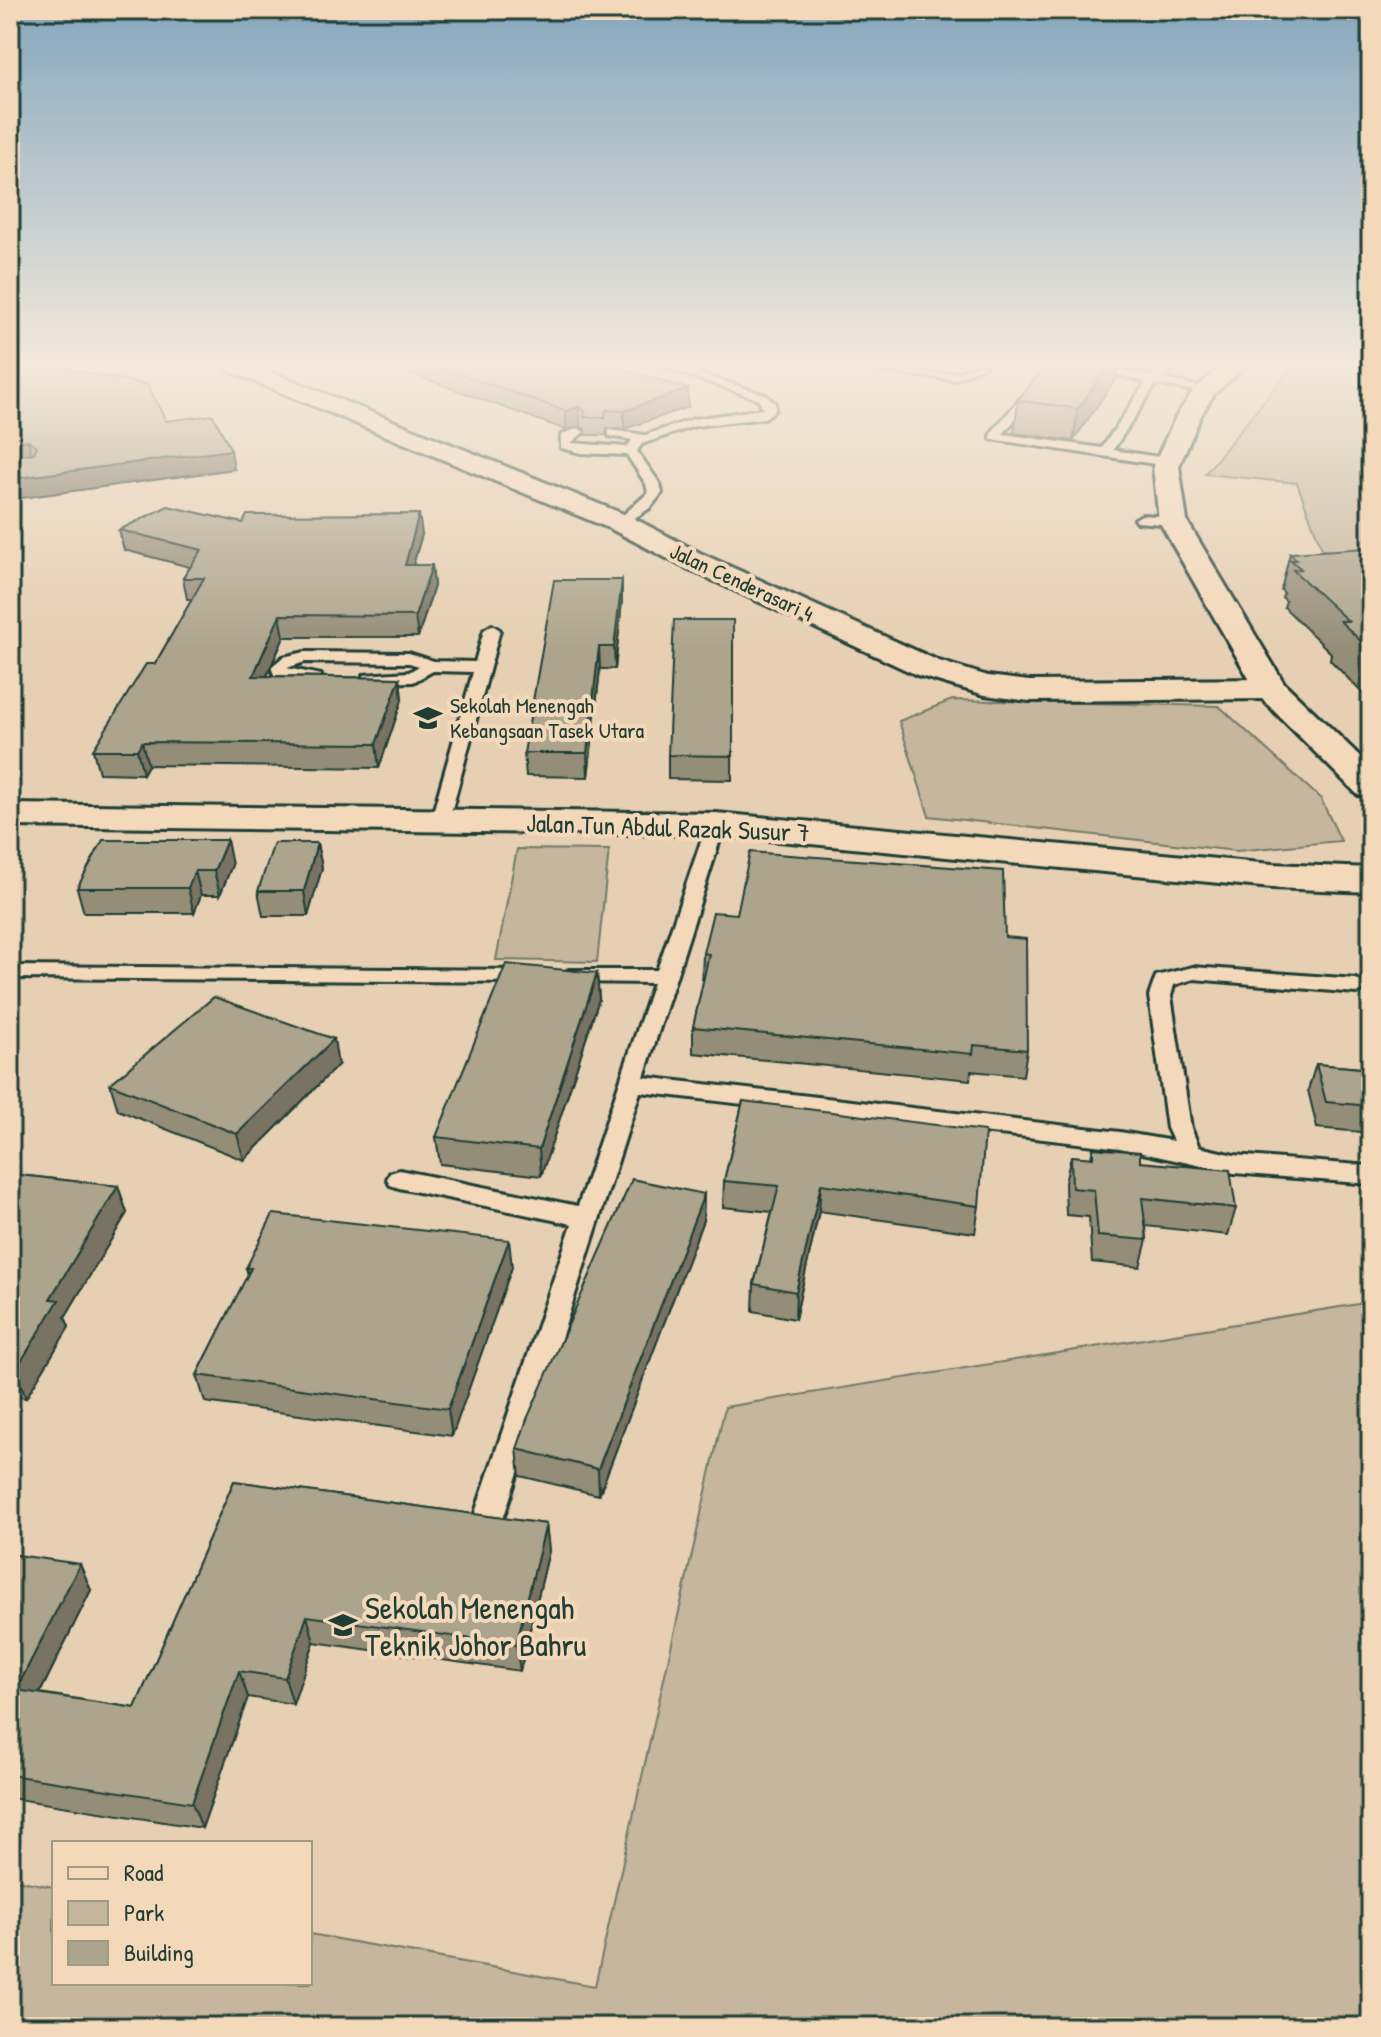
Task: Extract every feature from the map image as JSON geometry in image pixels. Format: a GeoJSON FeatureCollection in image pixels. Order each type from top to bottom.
{"type":"FeatureCollection","features":[{"type":"Feature","properties":{"kind":"street","name":"Jalan Cenderasari 4"},"geometry":{"type":"LineString","coordinates":[[473,460],[621,523],[690,559],[928,668],[985,685],[1043,691],[1271,689]]}},
{"type":"Feature","properties":{"kind":"street"},"geometry":{"type":"LineString","coordinates":[[1169,460],[1166,468],[1173,521],[1271,689],[1371,787]]}},
{"type":"Feature","properties":{"kind":"street","name":"Jalan Tun Abdul Razak Susur 7"},"geometry":{"type":"LineString","coordinates":[[10,815],[716,824],[1312,879],[1371,880]]}},
{"type":"Feature","properties":{"kind":"lane"},"geometry":{"type":"LineString","coordinates":[[621,523],[655,493],[653,484],[637,460]]}},
{"type":"Feature","properties":{"kind":"lane"},"geometry":{"type":"LineString","coordinates":[[1134,460],[1166,468]]}},
{"type":"Feature","properties":{"kind":"lane"},"geometry":{"type":"LineString","coordinates":[[1142,519],[1173,521]]}},
{"type":"Feature","properties":{"kind":"lane"},"geometry":{"type":"LineString","coordinates":[[436,820],[443,809],[492,630]]}},
{"type":"Feature","properties":{"kind":"lane"},"geometry":{"type":"LineString","coordinates":[[326,678],[287,677],[278,671],[289,660],[305,657],[415,659],[430,666],[482,667]]}},
{"type":"Feature","properties":{"kind":"lane"},"geometry":{"type":"LineString","coordinates":[[357,678],[413,677],[430,666]]}},
{"type":"Feature","properties":{"kind":"lane"},"geometry":{"type":"LineString","coordinates":[[490,1513],[716,824]]}},
{"type":"Feature","properties":{"kind":"lane"},"geometry":{"type":"LineString","coordinates":[[10,972],[664,977]]}},
{"type":"Feature","properties":{"kind":"lane"},"geometry":{"type":"LineString","coordinates":[[1190,1153],[1179,1128],[1160,996],[1164,981],[1193,973],[1356,986]]}},
{"type":"Feature","properties":{"kind":"lane"},"geometry":{"type":"LineString","coordinates":[[629,1083],[1120,1140],[1234,1164],[1371,1175]]}},
{"type":"Feature","properties":{"kind":"lane"},"geometry":{"type":"LineString","coordinates":[[399,1179],[585,1217]]}},
{"type":"Feature","properties":{"kind":"green space"},"geometry":{"type":"Polygon","coordinates":[[[1216,460],[1371,460],[1371,562],[1322,549],[1297,483],[1205,474],[1216,460]]]}},
{"type":"Feature","properties":{"kind":"green space"},"geometry":{"type":"Polygon","coordinates":[[[952,700],[1219,706],[1321,799],[1341,841],[1236,851],[929,816],[899,721],[952,700]]]}},
{"type":"Feature","properties":{"kind":"green space"},"geometry":{"type":"Polygon","coordinates":[[[517,849],[609,850],[597,962],[496,960],[517,849]]]}},
{"type":"Feature","properties":{"kind":"green space"},"geometry":{"type":"Polygon","coordinates":[[[1371,1302],[1371,2027],[10,2027],[10,1879],[52,1887],[52,1985],[312,1985],[312,1934],[595,1986],[725,1407],[1371,1302]]]}},
{"type":"Feature","properties":{"kind":"building"},"geometry":{"type":"Polygon","coordinates":[[[10,460],[154,460],[10,479],[10,460]]]}},
{"type":"Feature","properties":{"kind":"building"},"geometry":{"type":"Polygon","coordinates":[[[168,506],[243,523],[247,515],[419,514],[405,565],[432,565],[415,616],[280,615],[253,676],[400,678],[376,744],[142,742],[137,750],[93,750],[146,664],[155,664],[204,578],[183,578],[202,550],[119,530],[168,506]]]}},
{"type":"Feature","properties":{"kind":"building"},"geometry":{"type":"Polygon","coordinates":[[[1366,548],[1371,553],[1371,651],[1340,621],[1348,621],[1293,570],[1301,569],[1291,560],[1297,560],[1290,553],[1366,548]]]}},
{"type":"Feature","properties":{"kind":"building"},"geometry":{"type":"Polygon","coordinates":[[[554,580],[622,580],[614,647],[599,647],[587,753],[524,753],[554,580]]]}},
{"type":"Feature","properties":{"kind":"building"},"geometry":{"type":"Polygon","coordinates":[[[674,620],[733,620],[733,756],[668,755],[674,620]]]}},
{"type":"Feature","properties":{"kind":"building"},"geometry":{"type":"Polygon","coordinates":[[[103,840],[227,840],[214,871],[195,871],[188,888],[77,888],[103,840]]]}},
{"type":"Feature","properties":{"kind":"building"},"geometry":{"type":"Polygon","coordinates":[[[274,843],[317,843],[304,891],[258,891],[274,843]]]}},
{"type":"Feature","properties":{"kind":"building"},"geometry":{"type":"Polygon","coordinates":[[[750,852],[1003,871],[1005,937],[1026,939],[1027,1050],[974,1045],[973,1054],[693,1027],[709,954],[703,953],[713,912],[737,914],[750,852]]]}},
{"type":"Feature","properties":{"kind":"building"},"geometry":{"type":"Polygon","coordinates":[[[506,964],[597,973],[539,1149],[436,1137],[506,964]]]}},
{"type":"Feature","properties":{"kind":"building"},"geometry":{"type":"Polygon","coordinates":[[[214,997],[334,1039],[237,1134],[110,1084],[214,997]]]}},
{"type":"Feature","properties":{"kind":"building"},"geometry":{"type":"Polygon","coordinates":[[[1316,1064],[1371,1069],[1371,1106],[1326,1102],[1316,1064]]]}},
{"type":"Feature","properties":{"kind":"building"},"geometry":{"type":"Polygon","coordinates":[[[743,1101],[985,1131],[979,1206],[821,1184],[796,1292],[754,1284],[779,1186],[724,1181],[743,1101]]]}},
{"type":"Feature","properties":{"kind":"building"},"geometry":{"type":"Polygon","coordinates":[[[1093,1148],[1140,1152],[1140,1162],[1230,1170],[1236,1208],[1142,1198],[1147,1240],[1098,1236],[1094,1190],[1072,1188],[1071,1156],[1093,1158],[1093,1148]]]}},
{"type":"Feature","properties":{"kind":"building"},"geometry":{"type":"Polygon","coordinates":[[[10,1174],[118,1186],[50,1299],[59,1300],[15,1371],[10,1371],[10,1174]]]}},
{"type":"Feature","properties":{"kind":"building"},"geometry":{"type":"Polygon","coordinates":[[[632,1179],[704,1194],[598,1469],[517,1449],[527,1419],[632,1179]]]}},
{"type":"Feature","properties":{"kind":"building"},"geometry":{"type":"Polygon","coordinates":[[[273,1214],[509,1240],[448,1409],[197,1375],[251,1268],[246,1268],[273,1214]]]}},
{"type":"Feature","properties":{"kind":"building"},"geometry":{"type":"Polygon","coordinates":[[[234,1481],[546,1524],[516,1645],[307,1616],[285,1678],[239,1671],[192,1803],[10,1775],[10,1554],[80,1564],[16,1690],[135,1708],[234,1481]]]}},
{"type":"Feature","properties":{"kind":"place","name":"Sekolah Menengah Kebangsaan Tasek Utara"},"geometry":{"type":"Point","coordinates":[428,718]}},
{"type":"Feature","properties":{"kind":"place","name":"Sekolah Menengah Teknik Johor Bahru"},"geometry":{"type":"Point","coordinates":[343,1625]}}]}
